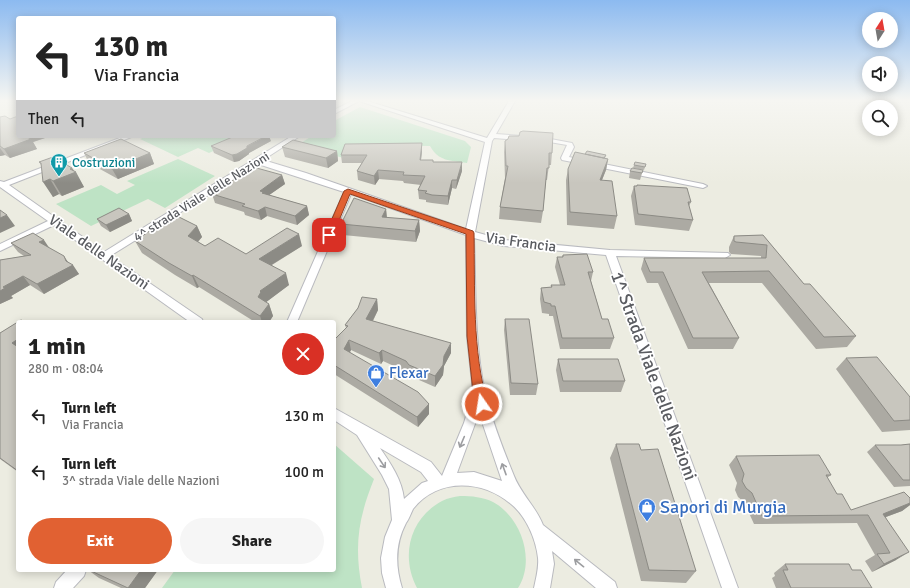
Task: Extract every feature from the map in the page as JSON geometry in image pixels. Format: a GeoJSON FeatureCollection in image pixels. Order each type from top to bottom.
{"type":"FeatureCollection","features":[{"type":"Feature","properties":{"kind":"street"},"geometry":{"type":"LineString","coordinates":[[459,128],[491,138],[567,142],[571,147],[565,158],[703,186]]}},
{"type":"Feature","properties":{"kind":"street"},"geometry":{"type":"LineString","coordinates":[[496,128],[491,138],[470,233],[472,336],[479,392],[492,438],[509,482],[522,503],[533,516],[540,532],[546,560],[542,588]]}},
{"type":"Feature","properties":{"kind":"street"},"geometry":{"type":"LineString","coordinates":[[1,184],[126,138]]}},
{"type":"Feature","properties":{"kind":"street","name":"4^ strada Viale delle Nazioni"},"geometry":{"type":"LineString","coordinates":[[105,255],[294,138]]}},
{"type":"Feature","properties":{"kind":"street","name":"Via Francia"},"geometry":{"type":"LineString","coordinates":[[257,161],[303,175],[486,239],[504,243],[610,253],[725,255]]}},
{"type":"Feature","properties":{"kind":"street","name":"Viale delle Nazioni"},"geometry":{"type":"LineString","coordinates":[[1,184],[105,255],[195,320]]}},
{"type":"Feature","properties":{"kind":"street"},"geometry":{"type":"LineString","coordinates":[[293,320],[348,191]]}},
{"type":"Feature","properties":{"kind":"street"},"geometry":{"type":"LineString","coordinates":[[0,248],[55,221]]}},
{"type":"Feature","properties":{"kind":"street","name":"1^ Strada Viale delle Nazioni"},"geometry":{"type":"LineString","coordinates":[[610,253],[730,588]]}},
{"type":"Feature","properties":{"kind":"street"},"geometry":{"type":"LineString","coordinates":[[443,481],[470,423],[479,392]]}},
{"type":"Feature","properties":{"kind":"street"},"geometry":{"type":"LineString","coordinates":[[336,414],[360,430],[426,467],[443,481]]}},
{"type":"Feature","properties":{"kind":"street"},"geometry":{"type":"LineString","coordinates":[[360,430],[387,470],[396,489],[398,518]]}},
{"type":"Feature","properties":{"kind":"street"},"geometry":{"type":"LineString","coordinates":[[394,588],[389,573],[389,544],[398,518],[410,503],[423,491],[443,481],[467,478],[487,481],[506,490],[522,503]]}},
{"type":"Feature","properties":{"kind":"street"},"geometry":{"type":"LineString","coordinates":[[540,532],[609,588]]}},
{"type":"Feature","properties":{"kind":"street"},"geometry":{"type":"LineString","coordinates":[[62,588],[76,572]]}},
{"type":"Feature","properties":{"kind":"green space"},"geometry":{"type":"Polygon","coordinates":[[[336,128],[426,128],[465,141],[471,147],[467,163],[450,161],[441,158],[430,146],[348,145],[344,158],[296,146],[309,138],[336,138],[336,128]]]}},
{"type":"Feature","properties":{"kind":"green space"},"geometry":{"type":"Polygon","coordinates":[[[242,138],[209,153],[198,148],[178,157],[140,139],[242,138]]]}},
{"type":"Feature","properties":{"kind":"green space"},"geometry":{"type":"Polygon","coordinates":[[[178,159],[215,176],[165,208],[148,199],[91,226],[56,204],[101,185],[117,194],[135,185],[127,181],[178,159]]]}},
{"type":"Feature","properties":{"kind":"green space"},"geometry":{"type":"Polygon","coordinates":[[[336,446],[374,479],[364,507],[359,533],[358,559],[362,588],[162,588],[174,572],[336,572],[336,446]]]}},
{"type":"Feature","properties":{"kind":"green space"},"geometry":{"type":"Polygon","coordinates":[[[460,496],[477,497],[493,502],[503,509],[518,528],[523,540],[526,565],[518,588],[417,588],[409,563],[411,539],[416,528],[422,517],[431,508],[444,500],[460,496]]]}},
{"type":"Feature","properties":{"kind":"building"},"geometry":{"type":"Polygon","coordinates":[[[0,128],[16,128],[16,138],[31,139],[4,149],[0,146],[0,128]]]}},
{"type":"Feature","properties":{"kind":"building"},"geometry":{"type":"Polygon","coordinates":[[[520,132],[553,133],[552,153],[549,153],[549,168],[547,168],[543,211],[500,207],[508,166],[506,166],[505,141],[509,136],[519,136],[520,132]]]}},
{"type":"Feature","properties":{"kind":"building"},"geometry":{"type":"Polygon","coordinates":[[[230,138],[262,138],[247,146],[247,148],[237,154],[232,155],[211,146],[230,138]]]}},
{"type":"Feature","properties":{"kind":"building"},"geometry":{"type":"Polygon","coordinates":[[[121,139],[150,153],[112,169],[84,153],[121,139]]]}},
{"type":"Feature","properties":{"kind":"building"},"geometry":{"type":"Polygon","coordinates":[[[293,140],[337,151],[326,158],[282,147],[293,140]]]}},
{"type":"Feature","properties":{"kind":"building"},"geometry":{"type":"Polygon","coordinates":[[[422,143],[420,160],[433,160],[433,162],[462,162],[457,180],[452,180],[448,196],[432,195],[425,193],[427,191],[418,190],[425,176],[403,175],[404,172],[378,170],[374,176],[357,171],[367,155],[341,155],[345,144],[422,143]]]}},
{"type":"Feature","properties":{"kind":"building"},"geometry":{"type":"Polygon","coordinates":[[[587,151],[606,155],[604,158],[585,154],[587,151]]]}},
{"type":"Feature","properties":{"kind":"building"},"geometry":{"type":"Polygon","coordinates":[[[575,152],[608,159],[600,180],[612,181],[617,216],[570,212],[568,169],[575,152]]]}},
{"type":"Feature","properties":{"kind":"building"},"geometry":{"type":"Polygon","coordinates":[[[53,157],[76,172],[53,181],[50,179],[43,182],[41,163],[39,162],[53,157]]]}},
{"type":"Feature","properties":{"kind":"building"},"geometry":{"type":"Polygon","coordinates":[[[635,162],[646,164],[645,167],[634,165],[635,162]]]}},
{"type":"Feature","properties":{"kind":"building"},"geometry":{"type":"Polygon","coordinates":[[[253,167],[282,175],[260,191],[264,192],[262,193],[307,206],[295,216],[265,207],[258,211],[242,206],[245,204],[212,194],[253,167]]]}},
{"type":"Feature","properties":{"kind":"building"},"geometry":{"type":"Polygon","coordinates":[[[632,168],[643,170],[642,173],[630,171],[632,168]]]}},
{"type":"Feature","properties":{"kind":"building"},"geometry":{"type":"Polygon","coordinates":[[[634,186],[687,188],[691,202],[688,202],[693,220],[638,214],[634,186]]]}},
{"type":"Feature","properties":{"kind":"building"},"geometry":{"type":"Polygon","coordinates":[[[354,198],[386,209],[382,217],[419,220],[415,231],[341,224],[354,198]]]}},
{"type":"Feature","properties":{"kind":"building"},"geometry":{"type":"Polygon","coordinates":[[[119,208],[129,214],[106,225],[97,219],[119,208]]]}},
{"type":"Feature","properties":{"kind":"building"},"geometry":{"type":"Polygon","coordinates":[[[0,210],[7,215],[0,218],[0,210]]]}},
{"type":"Feature","properties":{"kind":"building"},"geometry":{"type":"Polygon","coordinates":[[[179,217],[197,226],[188,236],[205,246],[218,238],[246,254],[287,228],[299,234],[259,259],[286,273],[260,291],[261,292],[258,297],[269,304],[260,316],[193,275],[192,276],[169,263],[135,241],[148,232],[179,217]]]}},
{"type":"Feature","properties":{"kind":"building"},"geometry":{"type":"Polygon","coordinates":[[[33,233],[44,240],[39,242],[64,256],[66,261],[73,265],[37,284],[23,276],[3,287],[5,288],[0,291],[0,260],[31,255],[11,243],[33,233]]]}},
{"type":"Feature","properties":{"kind":"building"},"geometry":{"type":"Polygon","coordinates":[[[763,235],[804,284],[810,284],[856,336],[824,337],[769,271],[702,272],[739,338],[693,338],[663,272],[650,272],[644,258],[766,258],[767,245],[734,241],[734,236],[763,235]]]}},
{"type":"Feature","properties":{"kind":"building"},"geometry":{"type":"Polygon","coordinates":[[[587,254],[593,272],[588,272],[602,319],[608,319],[614,338],[562,338],[555,306],[551,306],[551,304],[544,302],[541,288],[552,287],[551,285],[565,285],[557,257],[563,257],[563,255],[587,254]]]}},
{"type":"Feature","properties":{"kind":"building"},"geometry":{"type":"Polygon","coordinates":[[[362,297],[377,299],[366,319],[451,343],[444,356],[443,365],[435,376],[409,365],[406,361],[382,350],[379,353],[349,340],[344,349],[418,392],[429,404],[417,417],[336,366],[336,338],[348,326],[345,325],[358,308],[362,297]]]}},
{"type":"Feature","properties":{"kind":"building"},"geometry":{"type":"Polygon","coordinates":[[[505,319],[529,319],[538,384],[511,383],[505,319]]]}},
{"type":"Feature","properties":{"kind":"building"},"geometry":{"type":"Polygon","coordinates":[[[16,323],[16,340],[12,343],[16,346],[16,470],[0,458],[0,333],[16,323]]]}},
{"type":"Feature","properties":{"kind":"building"},"geometry":{"type":"Polygon","coordinates":[[[877,357],[910,397],[910,420],[894,421],[846,358],[877,357]]]}},
{"type":"Feature","properties":{"kind":"building"},"geometry":{"type":"Polygon","coordinates":[[[558,359],[618,359],[625,381],[563,381],[558,359]]]}},
{"type":"Feature","properties":{"kind":"building","name":"Sapori di Murgia"},"geometry":{"type":"Polygon","coordinates":[[[616,444],[639,444],[641,450],[658,449],[696,571],[649,570],[616,444]]]}},
{"type":"Feature","properties":{"kind":"building"},"geometry":{"type":"Polygon","coordinates":[[[910,444],[910,480],[903,480],[875,445],[910,444]]]}},
{"type":"Feature","properties":{"kind":"building"},"geometry":{"type":"Polygon","coordinates":[[[819,455],[831,475],[826,475],[837,494],[842,494],[851,510],[904,492],[910,498],[910,503],[883,514],[909,552],[884,564],[877,554],[890,553],[868,515],[762,516],[752,493],[746,488],[742,481],[744,474],[736,456],[819,455]]]}},
{"type":"Feature","properties":{"kind":"building"},"geometry":{"type":"Polygon","coordinates":[[[785,564],[849,564],[852,570],[861,570],[872,588],[791,588],[783,570],[788,570],[785,564]]]}},
{"type":"Feature","properties":{"kind":"building"},"geometry":{"type":"Polygon","coordinates":[[[93,572],[140,572],[128,588],[93,572]]]}},
{"type":"Feature","properties":{"kind":"place","name":"Costruzioni"},"geometry":{"type":"Point","coordinates":[59,177]}},
{"type":"Feature","properties":{"kind":"place","name":"Flexar"},"geometry":{"type":"Point","coordinates":[376,388]}},
{"type":"Feature","properties":{"kind":"place","name":"Sapori di Murgia"},"geometry":{"type":"Point","coordinates":[647,522]}},
{"type":"Feature","properties":{"kind":"route"},"geometry":{"type":"LineString","coordinates":[[329,235],[348,191],[470,233],[472,336],[479,392],[482,404]]}}]}
